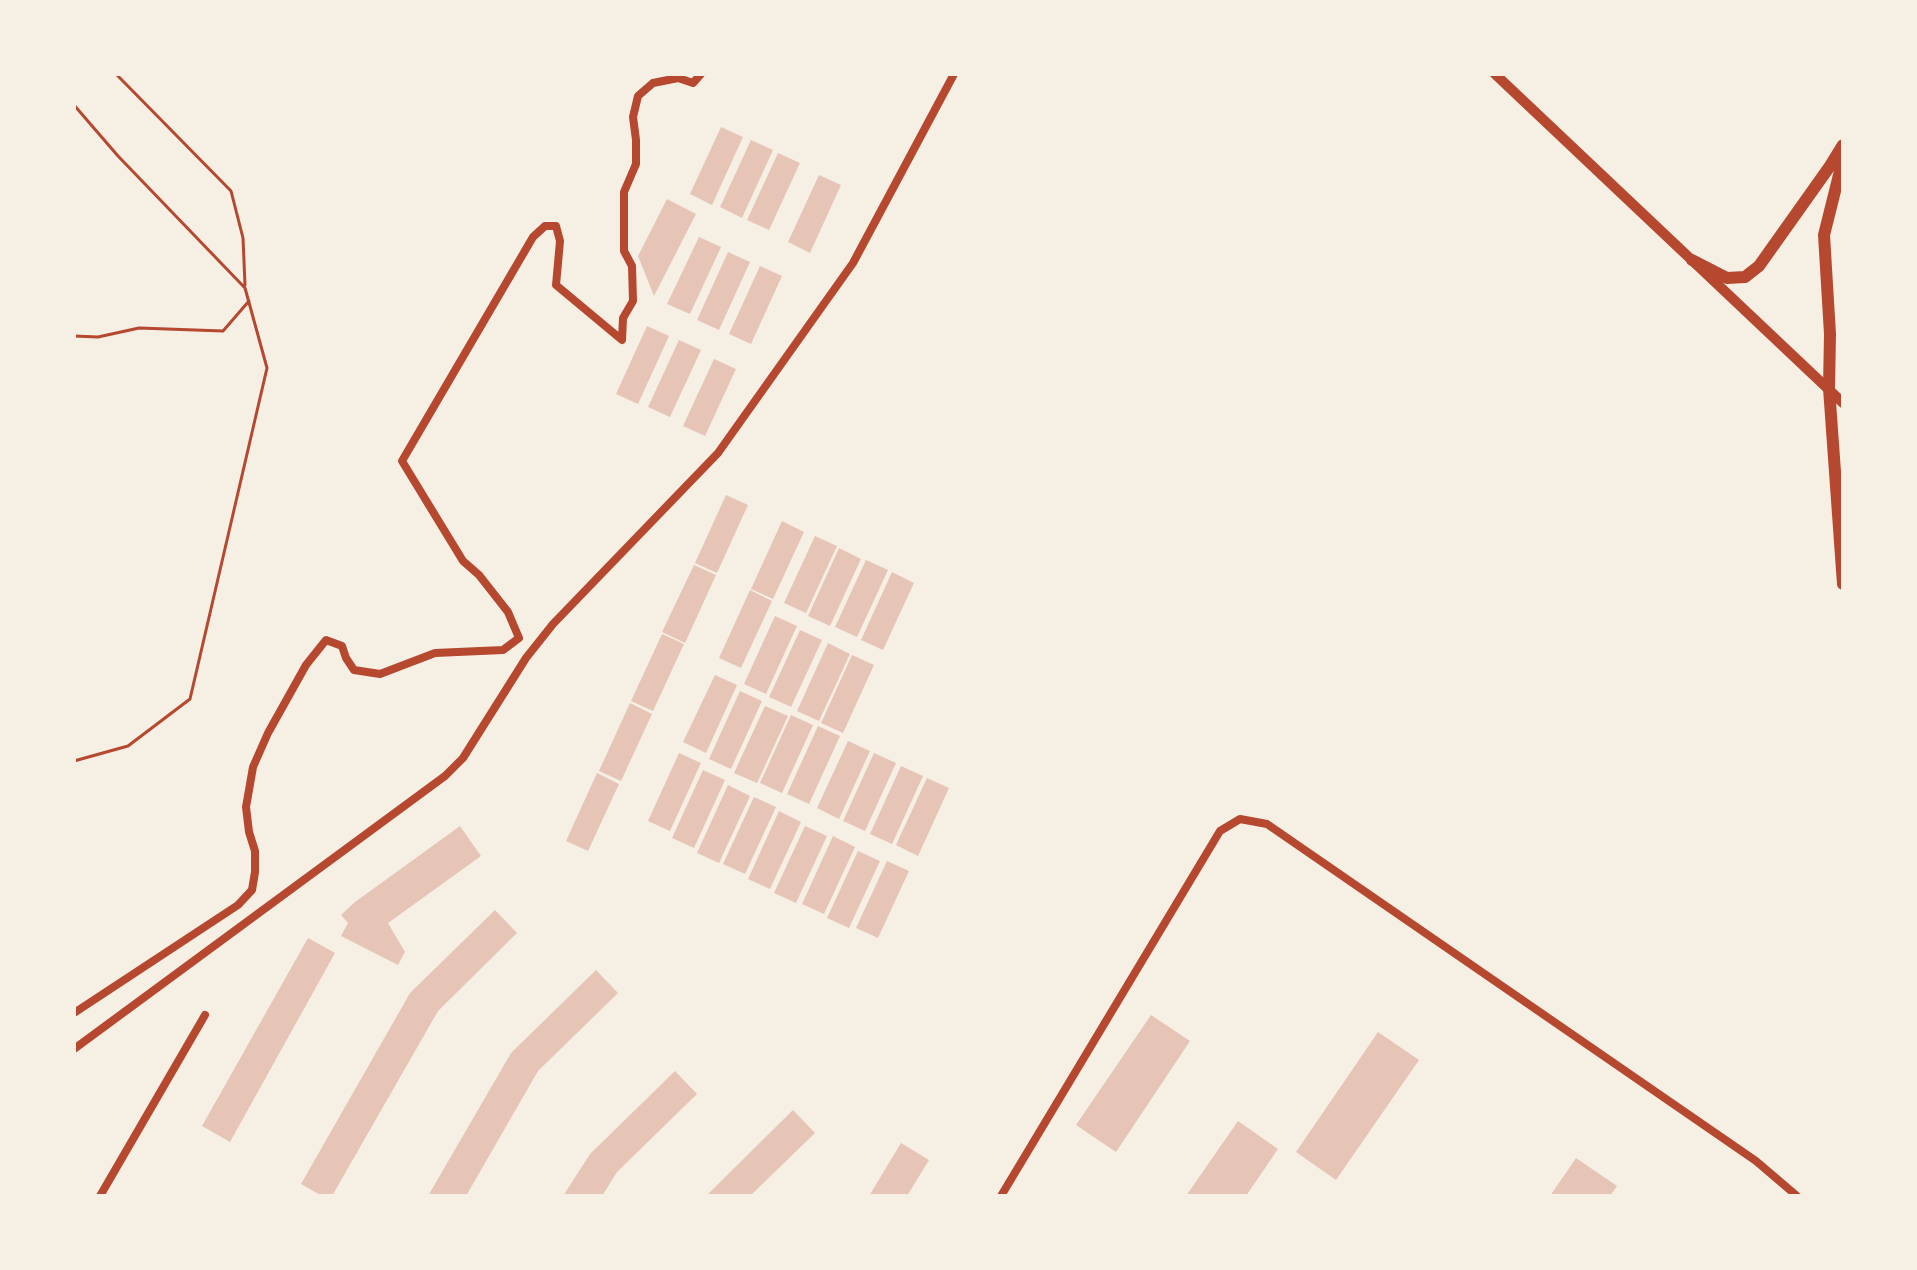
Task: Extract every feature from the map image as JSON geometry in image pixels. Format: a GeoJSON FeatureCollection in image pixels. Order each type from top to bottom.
{"type":"FeatureCollection","features":[{"type":"Feature","properties":{"kind":"main road"},"geometry":{"type":"LineString","coordinates":[[1692,260],[1727,278],[1745,277],[1759,266],[1843,145]]}},
{"type":"Feature","properties":{"kind":"main road"},"geometry":{"type":"LineString","coordinates":[[1843,159],[1824,235],[1830,334],[1829,388],[1843,584]]}},
{"type":"Feature","properties":{"kind":"street"},"geometry":{"type":"LineString","coordinates":[[74,1013],[238,905],[252,890],[255,851],[246,807],[253,767],[306,665],[326,640],[342,646],[354,670],[380,674],[435,653],[503,650],[519,638],[508,612],[479,575],[463,561],[402,461],[533,237],[545,226],[556,226],[560,241],[556,285],[622,340],[623,318],[633,301],[632,266],[624,251],[624,192],[636,164],[633,117],[638,96],[653,83],[678,78],[693,83],[701,74]]}},
{"type":"Feature","properties":{"kind":"street"},"geometry":{"type":"LineString","coordinates":[[74,1049],[445,776],[463,758],[526,658],[553,624],[718,453],[853,263],[954,74]]}},
{"type":"Feature","properties":{"kind":"street"},"geometry":{"type":"LineString","coordinates":[[1495,74],[1843,403]]}},
{"type":"Feature","properties":{"kind":"street"},"geometry":{"type":"LineString","coordinates":[[1829,388],[1843,393]]}},
{"type":"Feature","properties":{"kind":"street"},"geometry":{"type":"LineString","coordinates":[[1001,1196],[1220,831],[1240,819],[1267,824],[1743,1152],[1797,1196]]}},
{"type":"Feature","properties":{"kind":"street"},"geometry":{"type":"LineString","coordinates":[[100,1196],[205,1015]]}},
{"type":"Feature","properties":{"kind":"path"},"geometry":{"type":"LineString","coordinates":[[74,761],[128,746],[190,699],[267,368],[245,288],[243,238],[231,191],[116,74]]}},
{"type":"Feature","properties":{"kind":"path"},"geometry":{"type":"LineString","coordinates":[[74,105],[118,156],[245,288]]}},
{"type":"Feature","properties":{"kind":"path"},"geometry":{"type":"LineString","coordinates":[[74,336],[98,337],[139,328],[223,331],[249,301]]}},
{"type":"Feature","properties":{"kind":"building"},"geometry":{"type":"Polygon","coordinates":[[[721,127],[743,137],[712,205],[690,194],[721,127]]]}},
{"type":"Feature","properties":{"kind":"building"},"geometry":{"type":"Polygon","coordinates":[[[751,140],[773,150],[742,218],[720,207],[751,140]]]}},
{"type":"Feature","properties":{"kind":"building"},"geometry":{"type":"Polygon","coordinates":[[[778,153],[800,163],[769,230],[747,220],[778,153]]]}},
{"type":"Feature","properties":{"kind":"building"},"geometry":{"type":"Polygon","coordinates":[[[819,175],[841,185],[810,253],[788,242],[819,175]]]}},
{"type":"Feature","properties":{"kind":"building"},"geometry":{"type":"Polygon","coordinates":[[[667,199],[696,214],[654,296],[638,256],[667,199]]]}},
{"type":"Feature","properties":{"kind":"building"},"geometry":{"type":"Polygon","coordinates":[[[699,237],[721,247],[690,314],[667,304],[699,237]]]}},
{"type":"Feature","properties":{"kind":"building"},"geometry":{"type":"Polygon","coordinates":[[[728,252],[750,262],[719,330],[697,320],[728,252]]]}},
{"type":"Feature","properties":{"kind":"building"},"geometry":{"type":"Polygon","coordinates":[[[760,266],[782,276],[751,344],[729,334],[760,266]]]}},
{"type":"Feature","properties":{"kind":"building"},"geometry":{"type":"Polygon","coordinates":[[[647,326],[669,336],[638,404],[616,394],[647,326]]]}},
{"type":"Feature","properties":{"kind":"building"},"geometry":{"type":"Polygon","coordinates":[[[679,340],[701,350],[670,417],[648,407],[679,340]]]}},
{"type":"Feature","properties":{"kind":"building"},"geometry":{"type":"Polygon","coordinates":[[[714,359],[736,369],[705,436],[683,426],[714,359]]]}},
{"type":"Feature","properties":{"kind":"building"},"geometry":{"type":"Polygon","coordinates":[[[726,495],[748,505],[717,573],[695,563],[726,495]]]}},
{"type":"Feature","properties":{"kind":"building"},"geometry":{"type":"Polygon","coordinates":[[[782,521],[804,532],[773,599],[751,589],[782,521]]]}},
{"type":"Feature","properties":{"kind":"building"},"geometry":{"type":"Polygon","coordinates":[[[815,536],[837,546],[806,613],[784,603],[815,536]]]}},
{"type":"Feature","properties":{"kind":"building"},"geometry":{"type":"Polygon","coordinates":[[[839,548],[861,559],[830,626],[808,616],[839,548]]]}},
{"type":"Feature","properties":{"kind":"building"},"geometry":{"type":"Polygon","coordinates":[[[866,560],[888,570],[857,637],[835,627],[866,560]]]}},
{"type":"Feature","properties":{"kind":"building"},"geometry":{"type":"Polygon","coordinates":[[[694,565],[716,575],[685,643],[662,632],[694,565]]]}},
{"type":"Feature","properties":{"kind":"building"},"geometry":{"type":"Polygon","coordinates":[[[892,572],[914,583],[883,650],[861,640],[892,572]]]}},
{"type":"Feature","properties":{"kind":"building"},"geometry":{"type":"Polygon","coordinates":[[[750,590],[772,601],[741,668],[719,658],[750,590]]]}},
{"type":"Feature","properties":{"kind":"building"},"geometry":{"type":"Polygon","coordinates":[[[775,616],[797,626],[766,694],[744,684],[775,616]]]}},
{"type":"Feature","properties":{"kind":"building"},"geometry":{"type":"Polygon","coordinates":[[[800,630],[822,640],[791,707],[769,697],[800,630]]]}},
{"type":"Feature","properties":{"kind":"building"},"geometry":{"type":"Polygon","coordinates":[[[662,634],[684,644],[653,711],[631,701],[662,634]]]}},
{"type":"Feature","properties":{"kind":"building"},"geometry":{"type":"Polygon","coordinates":[[[828,643],[850,654],[819,721],[797,711],[828,643]]]}},
{"type":"Feature","properties":{"kind":"building"},"geometry":{"type":"Polygon","coordinates":[[[852,655],[874,665],[843,733],[821,723],[852,655]]]}},
{"type":"Feature","properties":{"kind":"building"},"geometry":{"type":"Polygon","coordinates":[[[715,675],[737,685],[706,753],[683,742],[715,675]]]}},
{"type":"Feature","properties":{"kind":"building"},"geometry":{"type":"Polygon","coordinates":[[[740,691],[762,701],[731,769],[709,759],[740,691]]]}},
{"type":"Feature","properties":{"kind":"building"},"geometry":{"type":"Polygon","coordinates":[[[630,703],[652,714],[621,781],[599,771],[630,703]]]}},
{"type":"Feature","properties":{"kind":"building"},"geometry":{"type":"Polygon","coordinates":[[[765,706],[788,716],[757,783],[734,773],[765,706]]]}},
{"type":"Feature","properties":{"kind":"building"},"geometry":{"type":"Polygon","coordinates":[[[791,715],[813,725],[782,793],[760,783],[791,715]]]}},
{"type":"Feature","properties":{"kind":"building"},"geometry":{"type":"Polygon","coordinates":[[[818,726],[840,736],[809,804],[787,794],[818,726]]]}},
{"type":"Feature","properties":{"kind":"building"},"geometry":{"type":"Polygon","coordinates":[[[848,741],[870,751],[839,819],[817,808],[848,741]]]}},
{"type":"Feature","properties":{"kind":"building"},"geometry":{"type":"Polygon","coordinates":[[[679,753],[701,763],[670,831],[648,821],[679,753]]]}},
{"type":"Feature","properties":{"kind":"building"},"geometry":{"type":"Polygon","coordinates":[[[874,753],[896,763],[865,831],[843,821],[874,753]]]}},
{"type":"Feature","properties":{"kind":"building"},"geometry":{"type":"Polygon","coordinates":[[[901,766],[923,776],[892,844],[870,834],[901,766]]]}},
{"type":"Feature","properties":{"kind":"building"},"geometry":{"type":"Polygon","coordinates":[[[703,770],[725,780],[694,848],[672,838],[703,770]]]}},
{"type":"Feature","properties":{"kind":"building"},"geometry":{"type":"Polygon","coordinates":[[[597,773],[619,784],[588,851],[566,841],[597,773]]]}},
{"type":"Feature","properties":{"kind":"building"},"geometry":{"type":"Polygon","coordinates":[[[927,778],[949,788],[918,856],[896,845],[927,778]]]}},
{"type":"Feature","properties":{"kind":"building"},"geometry":{"type":"Polygon","coordinates":[[[728,785],[750,796],[719,863],[697,853],[728,785]]]}},
{"type":"Feature","properties":{"kind":"building"},"geometry":{"type":"Polygon","coordinates":[[[754,797],[776,807],[745,874],[723,864],[754,797]]]}},
{"type":"Feature","properties":{"kind":"building"},"geometry":{"type":"Polygon","coordinates":[[[779,811],[801,822],[770,889],[748,879],[779,811]]]}},
{"type":"Feature","properties":{"kind":"building"},"geometry":{"type":"Polygon","coordinates":[[[460,826],[481,856],[388,923],[405,952],[398,965],[341,936],[348,923],[341,915],[355,902],[460,826]]]}},
{"type":"Feature","properties":{"kind":"building"},"geometry":{"type":"Polygon","coordinates":[[[805,826],[827,836],[796,903],[774,893],[805,826]]]}},
{"type":"Feature","properties":{"kind":"building"},"geometry":{"type":"Polygon","coordinates":[[[833,836],[855,847],[824,914],[802,904],[833,836]]]}},
{"type":"Feature","properties":{"kind":"building"},"geometry":{"type":"Polygon","coordinates":[[[858,851],[880,861],[849,928],[827,918],[858,851]]]}},
{"type":"Feature","properties":{"kind":"building"},"geometry":{"type":"Polygon","coordinates":[[[887,861],[909,871],[878,938],[856,928],[887,861]]]}},
{"type":"Feature","properties":{"kind":"building"},"geometry":{"type":"Polygon","coordinates":[[[495,910],[517,933],[438,1011],[332,1196],[322,1196],[301,1184],[410,993],[495,910]]]}},
{"type":"Feature","properties":{"kind":"building"},"geometry":{"type":"Polygon","coordinates":[[[308,938],[335,953],[230,1142],[202,1126],[308,938]]]}},
{"type":"Feature","properties":{"kind":"building"},"geometry":{"type":"Polygon","coordinates":[[[596,970],[618,993],[538,1071],[466,1196],[428,1196],[511,1053],[596,970]]]}},
{"type":"Feature","properties":{"kind":"building"},"geometry":{"type":"Polygon","coordinates":[[[1151,1015],[1190,1041],[1116,1152],[1076,1125],[1151,1015]]]}},
{"type":"Feature","properties":{"kind":"building"},"geometry":{"type":"Polygon","coordinates":[[[1378,1032],[1419,1060],[1336,1180],[1296,1152],[1378,1032]]]}},
{"type":"Feature","properties":{"kind":"building"},"geometry":{"type":"Polygon","coordinates":[[[675,1071],[697,1094],[617,1172],[602,1196],[563,1196],[590,1154],[675,1071]]]}},
{"type":"Feature","properties":{"kind":"building"},"geometry":{"type":"Polygon","coordinates":[[[793,1110],[815,1133],[750,1196],[706,1196],[793,1110]]]}},
{"type":"Feature","properties":{"kind":"building"},"geometry":{"type":"Polygon","coordinates":[[[1238,1121],[1278,1149],[1246,1196],[1186,1196],[1238,1121]]]}},
{"type":"Feature","properties":{"kind":"building"},"geometry":{"type":"Polygon","coordinates":[[[901,1143],[929,1160],[907,1196],[869,1196],[901,1143]]]}},
{"type":"Feature","properties":{"kind":"building"},"geometry":{"type":"Polygon","coordinates":[[[1576,1158],[1617,1186],[1610,1196],[1550,1196],[1576,1158]]]}}]}
